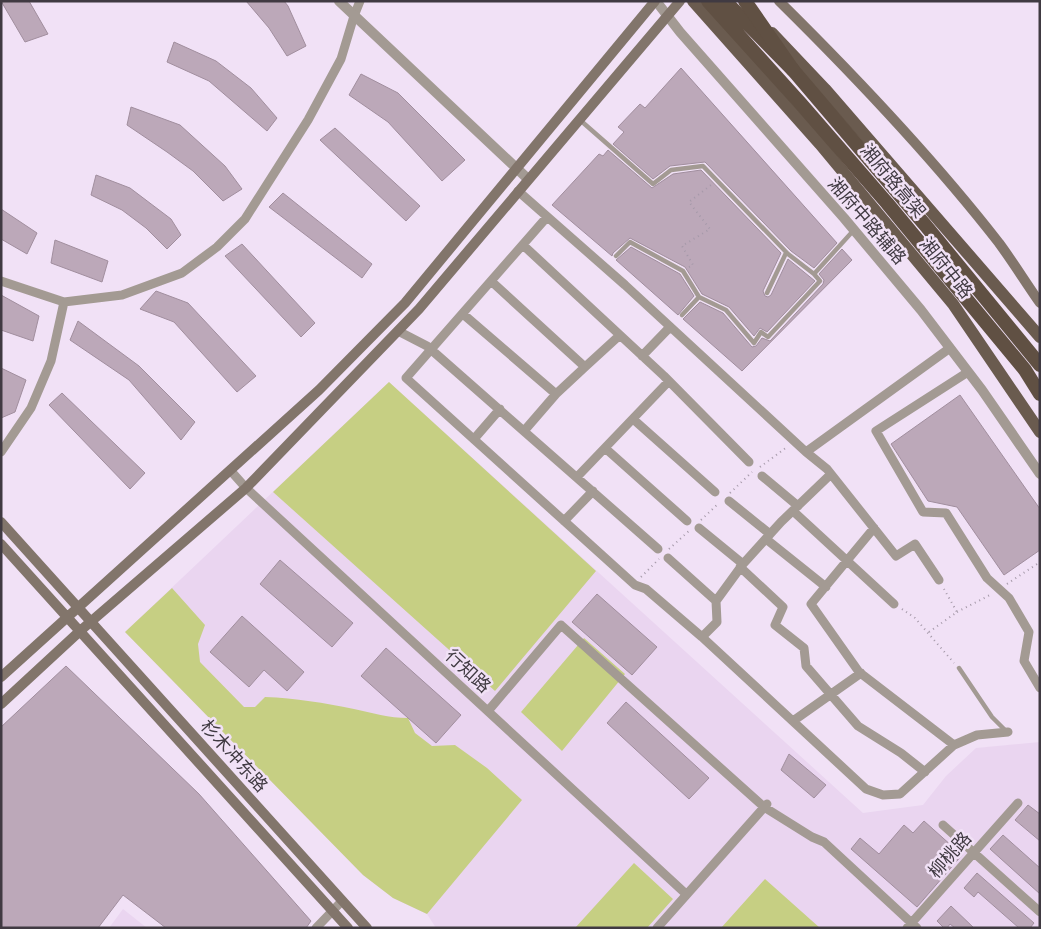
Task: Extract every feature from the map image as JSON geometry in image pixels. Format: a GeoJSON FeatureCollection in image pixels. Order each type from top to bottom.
{"type":"FeatureCollection","features":[{"type":"Feature","properties":{"kind":"highway"},"geometry":{"type":"LineString","coordinates":[[695,1],[768,67]]}},
{"type":"Feature","properties":{"kind":"highway","name":"湘府路高架"},"geometry":{"type":"LineString","coordinates":[[708,1],[887,203],[1025,370],[1040,394]]}},
{"type":"Feature","properties":{"kind":"highway","name":"湘府路高架"},"geometry":{"type":"LineString","coordinates":[[725,1],[793,70],[926,226],[1040,365]]}},
{"type":"Feature","properties":{"kind":"highway"},"geometry":{"type":"LineString","coordinates":[[744,1],[793,70]]}},
{"type":"Feature","properties":{"kind":"main road"},"geometry":{"type":"LineString","coordinates":[[1,677],[319,390],[405,303],[655,1]]}},
{"type":"Feature","properties":{"kind":"main road"},"geometry":{"type":"LineString","coordinates":[[1,704],[80,631],[246,488],[398,331],[680,1]]}},
{"type":"Feature","properties":{"kind":"main road","name":"湘府中路"},"geometry":{"type":"LineString","coordinates":[[695,1],[820,144],[954,304],[1040,432]]}},
{"type":"Feature","properties":{"kind":"main road","name":"湘府中路"},"geometry":{"type":"LineString","coordinates":[[744,1],[825,89],[1040,337]]}},
{"type":"Feature","properties":{"kind":"main road"},"geometry":{"type":"LineString","coordinates":[[779,1],[856,77],[931,161],[999,244],[1040,303]]}},
{"type":"Feature","properties":{"kind":"main road","name":"杉木冲东路"},"geometry":{"type":"LineString","coordinates":[[1,522],[367,928]]}},
{"type":"Feature","properties":{"kind":"main road","name":"杉木冲东路"},"geometry":{"type":"LineString","coordinates":[[1,544],[345,927]]}},
{"type":"Feature","properties":{"kind":"street"},"geometry":{"type":"LineString","coordinates":[[339,1],[528,179]]}},
{"type":"Feature","properties":{"kind":"street"},"geometry":{"type":"LineString","coordinates":[[1,281],[64,302],[122,295],[182,274],[217,248],[245,219],[308,120],[342,59],[360,1]]}},
{"type":"Feature","properties":{"kind":"street","name":"湘府中路辅路"},"geometry":{"type":"LineString","coordinates":[[655,1],[921,310],[968,372],[1040,474]]}},
{"type":"Feature","properties":{"kind":"street"},"geometry":{"type":"LineString","coordinates":[[518,191],[831,474],[896,556],[915,544],[939,580]]}},
{"type":"Feature","properties":{"kind":"street"},"geometry":{"type":"LineString","coordinates":[[547,217],[406,378],[634,584],[646,589],[702,637],[866,788],[883,795],[900,794],[954,745],[977,735],[1008,732]]}},
{"type":"Feature","properties":{"kind":"street"},"geometry":{"type":"LineString","coordinates":[[523,245],[669,381],[748,462]]}},
{"type":"Feature","properties":{"kind":"street"},"geometry":{"type":"LineString","coordinates":[[491,281],[585,367]]}},
{"type":"Feature","properties":{"kind":"street"},"geometry":{"type":"LineString","coordinates":[[1,452],[31,408],[51,361],[64,302]]}},
{"type":"Feature","properties":{"kind":"street"},"geometry":{"type":"LineString","coordinates":[[462,314],[556,394]]}},
{"type":"Feature","properties":{"kind":"street"},"geometry":{"type":"LineString","coordinates":[[642,356],[670,327]]}},
{"type":"Feature","properties":{"kind":"street"},"geometry":{"type":"LineString","coordinates":[[398,331],[431,350],[658,549]]}},
{"type":"Feature","properties":{"kind":"street"},"geometry":{"type":"LineString","coordinates":[[524,431],[556,394],[620,335]]}},
{"type":"Feature","properties":{"kind":"street"},"geometry":{"type":"LineString","coordinates":[[806,452],[950,348]]}},
{"type":"Feature","properties":{"kind":"street"},"geometry":{"type":"LineString","coordinates":[[968,372],[876,431],[923,512],[946,513],[987,578],[1009,598],[1029,632],[1024,661],[1040,688]]}},
{"type":"Feature","properties":{"kind":"street"},"geometry":{"type":"LineString","coordinates":[[577,477],[669,381]]}},
{"type":"Feature","properties":{"kind":"street"},"geometry":{"type":"LineString","coordinates":[[474,439],[500,409]]}},
{"type":"Feature","properties":{"kind":"street"},"geometry":{"type":"LineString","coordinates":[[633,420],[715,492]]}},
{"type":"Feature","properties":{"kind":"street"},"geometry":{"type":"LineString","coordinates":[[605,448],[687,521]]}},
{"type":"Feature","properties":{"kind":"street","name":"行知路"},"geometry":{"type":"LineString","coordinates":[[230,470],[246,488],[686,894]]}},
{"type":"Feature","properties":{"kind":"street"},"geometry":{"type":"LineString","coordinates":[[702,637],[717,622],[716,601],[741,565],[831,474]]}},
{"type":"Feature","properties":{"kind":"street"},"geometry":{"type":"LineString","coordinates":[[762,476],[894,604]]}},
{"type":"Feature","properties":{"kind":"street"},"geometry":{"type":"LineString","coordinates":[[564,521],[593,491]]}},
{"type":"Feature","properties":{"kind":"street"},"geometry":{"type":"LineString","coordinates":[[725,500],[826,587]]}},
{"type":"Feature","properties":{"kind":"street"},"geometry":{"type":"LineString","coordinates":[[699,528],[741,565],[783,607],[775,625],[804,648],[806,666],[858,726],[901,753],[925,772]]}},
{"type":"Feature","properties":{"kind":"street"},"geometry":{"type":"LineString","coordinates":[[874,528],[811,604],[861,673],[954,745]]}},
{"type":"Feature","properties":{"kind":"street"},"geometry":{"type":"LineString","coordinates":[[668,558],[716,601]]}},
{"type":"Feature","properties":{"kind":"street"},"geometry":{"type":"LineString","coordinates":[[488,711],[561,626],[765,806],[812,837],[824,842],[912,926]]}},
{"type":"Feature","properties":{"kind":"street"},"geometry":{"type":"LineString","coordinates":[[793,721],[861,673]]}},
{"type":"Feature","properties":{"kind":"street","name":"柳桃路"},"geometry":{"type":"LineString","coordinates":[[912,926],[1018,803]]}},
{"type":"Feature","properties":{"kind":"street"},"geometry":{"type":"LineString","coordinates":[[657,928],[765,806]]}},
{"type":"Feature","properties":{"kind":"street"},"geometry":{"type":"LineString","coordinates":[[943,825],[1040,912]]}},
{"type":"Feature","properties":{"kind":"street"},"geometry":{"type":"LineString","coordinates":[[316,928],[342,901]]}},
{"type":"Feature","properties":{"kind":"street"},"geometry":{"type":"LineString","coordinates":[[345,927],[355,915]]}},
{"type":"Feature","properties":{"kind":"lane"},"geometry":{"type":"LineString","coordinates":[[579,120],[653,184],[671,170],[703,166],[786,253],[814,274],[820,281],[768,337],[761,332],[754,343],[726,310],[698,297],[683,271],[630,242],[616,256]]}},
{"type":"Feature","properties":{"kind":"lane"},"geometry":{"type":"LineString","coordinates":[[814,274],[854,230]]}},
{"type":"Feature","properties":{"kind":"lane"},"geometry":{"type":"LineString","coordinates":[[767,293],[786,253]]}},
{"type":"Feature","properties":{"kind":"lane"},"geometry":{"type":"LineString","coordinates":[[682,315],[698,297]]}},
{"type":"Feature","properties":{"kind":"lane"},"geometry":{"type":"LineString","coordinates":[[958,668],[992,717],[1008,732]]}},
{"type":"Feature","properties":{"kind":"path"},"geometry":{"type":"LineString","coordinates":[[683,271],[693,264],[682,246],[710,229],[690,202],[716,180]]}},
{"type":"Feature","properties":{"kind":"path"},"geometry":{"type":"LineString","coordinates":[[634,584],[752,473],[795,442]]}},
{"type":"Feature","properties":{"kind":"path"},"geometry":{"type":"LineString","coordinates":[[929,633],[957,612],[999,589],[1040,562]]}},
{"type":"Feature","properties":{"kind":"path"},"geometry":{"type":"LineString","coordinates":[[939,580],[957,612]]}},
{"type":"Feature","properties":{"kind":"path"},"geometry":{"type":"LineString","coordinates":[[894,604],[915,618],[958,668]]}},
{"type":"Feature","properties":{"kind":"shaded area"},"geometry":{"type":"Polygon","coordinates":[[[389,382],[863,813],[923,805],[946,776],[976,748],[1040,742],[1040,928],[436,928],[427,914],[393,898],[363,875],[125,632],[389,382]]]}},
{"type":"Feature","properties":{"kind":"shaded area"},"geometry":{"type":"Polygon","coordinates":[[[123,909],[147,928],[109,928],[123,909]]]}},
{"type":"Feature","properties":{"kind":"green space"},"geometry":{"type":"Polygon","coordinates":[[[389,382],[596,571],[495,691],[273,492],[389,382]]]}},
{"type":"Feature","properties":{"kind":"green space"},"geometry":{"type":"Polygon","coordinates":[[[172,588],[205,625],[198,644],[200,662],[244,707],[255,707],[265,697],[310,701],[387,716],[408,718],[415,733],[432,746],[455,745],[487,768],[522,800],[427,914],[393,898],[363,875],[125,632],[172,588]]]}},
{"type":"Feature","properties":{"kind":"green space"},"geometry":{"type":"Polygon","coordinates":[[[584,638],[625,674],[562,751],[521,712],[584,638]]]}},
{"type":"Feature","properties":{"kind":"green space"},"geometry":{"type":"Polygon","coordinates":[[[634,863],[673,899],[647,928],[575,928],[634,863]]]}},
{"type":"Feature","properties":{"kind":"green space"},"geometry":{"type":"Polygon","coordinates":[[[765,879],[820,928],[721,928],[765,879]]]}},
{"type":"Feature","properties":{"kind":"building"},"geometry":{"type":"Polygon","coordinates":[[[1,1],[29,1],[48,34],[25,42],[1,1]]]}},
{"type":"Feature","properties":{"kind":"building"},"geometry":{"type":"Polygon","coordinates":[[[246,1],[284,1],[306,46],[287,56],[269,28],[246,1]]]}},
{"type":"Feature","properties":{"kind":"building"},"geometry":{"type":"Polygon","coordinates":[[[174,42],[216,61],[251,88],[277,118],[267,131],[209,81],[167,62],[174,42]]]}},
{"type":"Feature","properties":{"kind":"building"},"geometry":{"type":"Polygon","coordinates":[[[681,68],[837,243],[814,268],[791,251],[705,162],[670,166],[653,179],[613,144],[624,132],[618,127],[640,104],[645,108],[681,68]]]}},
{"type":"Feature","properties":{"kind":"building"},"geometry":{"type":"Polygon","coordinates":[[[361,74],[398,93],[465,160],[442,181],[388,122],[349,95],[361,74]]]}},
{"type":"Feature","properties":{"kind":"building"},"geometry":{"type":"Polygon","coordinates":[[[131,107],[180,125],[225,166],[242,189],[223,201],[193,171],[127,125],[131,107]]]}},
{"type":"Feature","properties":{"kind":"building"},"geometry":{"type":"Polygon","coordinates":[[[335,128],[420,206],[406,221],[320,140],[335,128]]]}},
{"type":"Feature","properties":{"kind":"building"},"geometry":{"type":"Polygon","coordinates":[[[608,150],[652,188],[673,174],[701,170],[781,253],[763,291],[765,296],[771,295],[788,259],[815,281],[767,332],[760,328],[754,336],[729,307],[702,294],[685,267],[630,238],[612,256],[552,205],[599,154],[603,156],[608,150]]]}},
{"type":"Feature","properties":{"kind":"building"},"geometry":{"type":"Polygon","coordinates":[[[96,175],[130,188],[171,219],[181,235],[167,249],[146,228],[122,210],[91,195],[96,175]]]}},
{"type":"Feature","properties":{"kind":"building"},"geometry":{"type":"Polygon","coordinates":[[[283,193],[372,264],[362,278],[269,207],[283,193]]]}},
{"type":"Feature","properties":{"kind":"building"},"geometry":{"type":"Polygon","coordinates":[[[1,209],[37,233],[27,254],[1,239],[1,209]]]}},
{"type":"Feature","properties":{"kind":"building"},"geometry":{"type":"Polygon","coordinates":[[[55,240],[108,261],[102,282],[51,263],[55,240]]]}},
{"type":"Feature","properties":{"kind":"building"},"geometry":{"type":"Polygon","coordinates":[[[242,244],[315,323],[301,337],[225,256],[242,244]]]}},
{"type":"Feature","properties":{"kind":"building"},"geometry":{"type":"Polygon","coordinates":[[[631,247],[680,274],[694,296],[678,315],[616,260],[631,247]]]}},
{"type":"Feature","properties":{"kind":"building"},"geometry":{"type":"Polygon","coordinates":[[[842,249],[852,260],[742,371],[683,319],[700,302],[723,313],[752,347],[756,346],[762,338],[770,341],[823,284],[824,280],[819,274],[842,249]]]}},
{"type":"Feature","properties":{"kind":"building"},"geometry":{"type":"Polygon","coordinates":[[[156,291],[188,303],[256,376],[237,392],[174,322],[140,309],[156,291]]]}},
{"type":"Feature","properties":{"kind":"building"},"geometry":{"type":"Polygon","coordinates":[[[1,295],[39,316],[33,341],[1,330],[1,295]]]}},
{"type":"Feature","properties":{"kind":"building"},"geometry":{"type":"Polygon","coordinates":[[[78,321],[139,366],[195,422],[181,440],[129,380],[70,340],[78,321]]]}},
{"type":"Feature","properties":{"kind":"building"},"geometry":{"type":"Polygon","coordinates":[[[1,368],[26,380],[15,412],[1,418],[1,368]]]}},
{"type":"Feature","properties":{"kind":"building"},"geometry":{"type":"Polygon","coordinates":[[[62,393],[145,473],[130,489],[49,405],[62,393]]]}},
{"type":"Feature","properties":{"kind":"building"},"geometry":{"type":"Polygon","coordinates":[[[960,395],[1040,509],[1040,550],[1004,575],[957,507],[928,501],[891,444],[960,395]]]}},
{"type":"Feature","properties":{"kind":"building"},"geometry":{"type":"Polygon","coordinates":[[[280,560],[353,623],[332,647],[260,584],[280,560]]]}},
{"type":"Feature","properties":{"kind":"building"},"geometry":{"type":"Polygon","coordinates":[[[597,594],[657,647],[632,675],[572,622],[597,594]]]}},
{"type":"Feature","properties":{"kind":"building"},"geometry":{"type":"Polygon","coordinates":[[[242,616],[304,672],[287,691],[264,670],[249,687],[210,652],[242,616]]]}},
{"type":"Feature","properties":{"kind":"building"},"geometry":{"type":"Polygon","coordinates":[[[386,648],[461,715],[436,743],[361,676],[386,648]]]}},
{"type":"Feature","properties":{"kind":"building"},"geometry":{"type":"Polygon","coordinates":[[[66,666],[199,794],[311,921],[306,928],[166,928],[123,895],[98,928],[1,928],[1,727],[66,666]]]}},
{"type":"Feature","properties":{"kind":"building"},"geometry":{"type":"Polygon","coordinates":[[[626,702],[709,778],[689,799],[607,723],[626,702]]]}},
{"type":"Feature","properties":{"kind":"building"},"geometry":{"type":"Polygon","coordinates":[[[789,754],[826,785],[814,798],[781,770],[789,754]]]}},
{"type":"Feature","properties":{"kind":"building"},"geometry":{"type":"Polygon","coordinates":[[[1028,805],[1040,814],[1040,841],[1015,820],[1028,805]]]}},
{"type":"Feature","properties":{"kind":"building"},"geometry":{"type":"Polygon","coordinates":[[[924,821],[962,855],[917,907],[851,849],[860,838],[879,854],[904,825],[913,833],[924,821]]]}},
{"type":"Feature","properties":{"kind":"building"},"geometry":{"type":"Polygon","coordinates":[[[1003,835],[1040,868],[1040,894],[990,849],[1003,835]]]}},
{"type":"Feature","properties":{"kind":"building"},"geometry":{"type":"Polygon","coordinates":[[[977,873],[1034,923],[1030,928],[1019,928],[978,892],[974,897],[964,888],[977,873]]]}},
{"type":"Feature","properties":{"kind":"building"},"geometry":{"type":"Polygon","coordinates":[[[951,906],[974,928],[955,928],[950,924],[947,928],[944,928],[937,921],[951,906]]]}}]}
